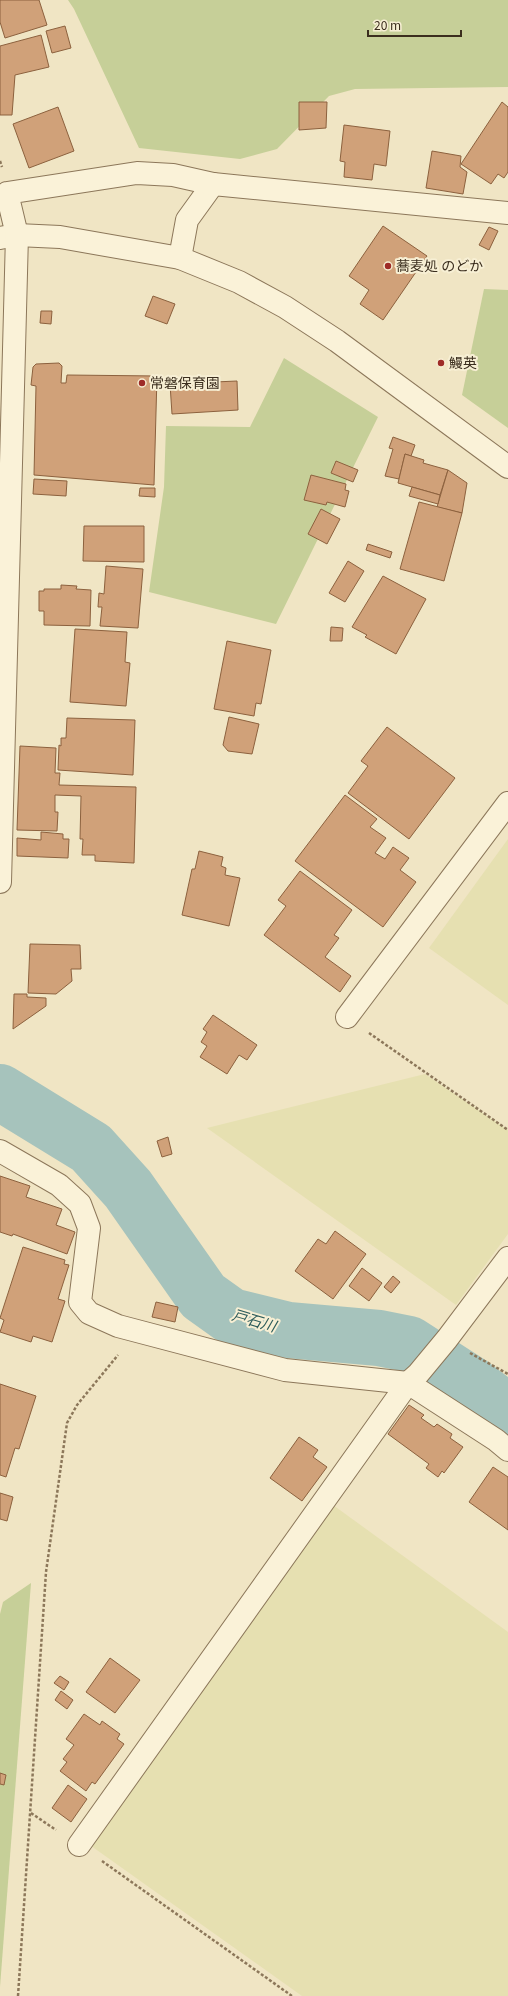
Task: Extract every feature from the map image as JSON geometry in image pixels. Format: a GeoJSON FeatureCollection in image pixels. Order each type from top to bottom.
{"type":"FeatureCollection","features":[{"type":"Feature","properties":{"kind":"street"},"geometry":{"type":"LineString","coordinates":[[0,882],[7,193],[137,173],[174,175],[213,184],[508,213]]}},
{"type":"Feature","properties":{"kind":"street"},"geometry":{"type":"LineString","coordinates":[[180,258],[187,220],[213,184]]}},
{"type":"Feature","properties":{"kind":"street"},"geometry":{"type":"LineString","coordinates":[[6,237],[60,237],[180,258],[239,282],[285,307],[336,341],[508,467]]}},
{"type":"Feature","properties":{"kind":"street"},"geometry":{"type":"LineString","coordinates":[[347,1017],[508,803]]}},
{"type":"Feature","properties":{"kind":"street"},"geometry":{"type":"LineString","coordinates":[[0,1151],[59,1185],[80,1204],[89,1228],[80,1302],[89,1313],[126,1328],[285,1370],[413,1379],[508,1450]]}},
{"type":"Feature","properties":{"kind":"street"},"geometry":{"type":"LineString","coordinates":[[79,1845],[413,1379],[443,1343],[508,1258]]}},
{"type":"Feature","properties":{"kind":"path"},"geometry":{"type":"LineString","coordinates":[[347,1017],[508,1130]]}},
{"type":"Feature","properties":{"kind":"path"},"geometry":{"type":"LineString","coordinates":[[18,1996],[46,1572],[68,1423],[77,1405],[121,1352],[126,1328]]}},
{"type":"Feature","properties":{"kind":"path"},"geometry":{"type":"LineString","coordinates":[[443,1343],[508,1374]]}},
{"type":"Feature","properties":{"kind":"path"},"geometry":{"type":"LineString","coordinates":[[30,1812],[292,1996]]}},
{"type":"Feature","properties":{"kind":"shaded area"},"geometry":{"type":"Polygon","coordinates":[[[508,839],[508,1005],[429,948],[508,839]]]}},
{"type":"Feature","properties":{"kind":"shaded area"},"geometry":{"type":"Polygon","coordinates":[[[425,1074],[508,1130],[508,1234],[456,1305],[207,1128],[425,1074]]]}},
{"type":"Feature","properties":{"kind":"shaded area"},"geometry":{"type":"Polygon","coordinates":[[[333,1505],[508,1632],[508,1996],[302,1996],[87,1843],[333,1505]]]}},
{"type":"Feature","properties":{"kind":"green space"},"geometry":{"type":"Polygon","coordinates":[[[68,0],[508,0],[508,87],[355,89],[329,96],[277,149],[240,159],[139,148],[74,9],[68,0]]]}},
{"type":"Feature","properties":{"kind":"green space"},"geometry":{"type":"Polygon","coordinates":[[[484,289],[508,290],[508,428],[462,395],[484,289]]]}},
{"type":"Feature","properties":{"kind":"green space"},"geometry":{"type":"Polygon","coordinates":[[[284,358],[378,417],[276,624],[149,592],[164,487],[166,426],[250,427],[284,358]]]}},
{"type":"Feature","properties":{"kind":"green space"},"geometry":{"type":"Polygon","coordinates":[[[31,1583],[0,1987],[0,1614],[3,1602],[31,1583]]]}},
{"type":"Feature","properties":{"kind":"building"},"geometry":{"type":"Polygon","coordinates":[[[0,0],[39,0],[47,25],[5,38],[0,22],[0,0]]]}},
{"type":"Feature","properties":{"kind":"building"},"geometry":{"type":"Polygon","coordinates":[[[65,26],[71,48],[52,53],[46,31],[65,26]]]}},
{"type":"Feature","properties":{"kind":"building"},"geometry":{"type":"Polygon","coordinates":[[[41,35],[49,67],[15,75],[12,115],[0,115],[0,46],[41,35]]]}},
{"type":"Feature","properties":{"kind":"building"},"geometry":{"type":"Polygon","coordinates":[[[299,102],[327,102],[326,128],[299,130],[299,102]]]}},
{"type":"Feature","properties":{"kind":"building"},"geometry":{"type":"Polygon","coordinates":[[[502,102],[508,107],[508,172],[504,178],[498,174],[491,184],[461,164],[502,102]]]}},
{"type":"Feature","properties":{"kind":"building"},"geometry":{"type":"Polygon","coordinates":[[[58,107],[74,151],[29,168],[13,124],[58,107]]]}},
{"type":"Feature","properties":{"kind":"building"},"geometry":{"type":"Polygon","coordinates":[[[344,125],[390,131],[386,166],[374,164],[372,180],[344,177],[345,162],[340,161],[344,125]]]}},
{"type":"Feature","properties":{"kind":"building"},"geometry":{"type":"Polygon","coordinates":[[[432,151],[461,156],[460,167],[467,172],[463,194],[426,188],[432,151]]]}},
{"type":"Feature","properties":{"kind":"building","name":"蕎麦処 のどか"},"geometry":{"type":"Polygon","coordinates":[[[383,226],[427,256],[383,320],[360,304],[369,290],[349,276],[383,226]]]}},
{"type":"Feature","properties":{"kind":"building"},"geometry":{"type":"Polygon","coordinates":[[[489,227],[498,231],[489,250],[479,245],[489,227]]]}},
{"type":"Feature","properties":{"kind":"building"},"geometry":{"type":"Polygon","coordinates":[[[153,296],[175,304],[167,324],[145,316],[153,296]]]}},
{"type":"Feature","properties":{"kind":"building"},"geometry":{"type":"Polygon","coordinates":[[[41,311],[52,311],[51,324],[40,323],[41,311]]]}},
{"type":"Feature","properties":{"kind":"building"},"geometry":{"type":"Polygon","coordinates":[[[59,363],[62,366],[61,383],[66,383],[67,375],[157,376],[154,485],[34,475],[36,386],[31,385],[33,367],[36,364],[59,363]]]}},
{"type":"Feature","properties":{"kind":"building"},"geometry":{"type":"Polygon","coordinates":[[[237,381],[238,410],[172,414],[170,384],[237,381]]]}},
{"type":"Feature","properties":{"kind":"building"},"geometry":{"type":"Polygon","coordinates":[[[393,437],[415,445],[411,456],[405,454],[399,479],[385,476],[393,449],[389,448],[393,437]]]}},
{"type":"Feature","properties":{"kind":"building"},"geometry":{"type":"Polygon","coordinates":[[[405,454],[424,460],[423,463],[448,470],[440,495],[398,483],[405,454]]]}},
{"type":"Feature","properties":{"kind":"building"},"geometry":{"type":"Polygon","coordinates":[[[336,461],[358,470],[353,482],[331,473],[336,461]]]}},
{"type":"Feature","properties":{"kind":"building"},"geometry":{"type":"Polygon","coordinates":[[[448,470],[467,483],[462,513],[437,507],[448,470]]]}},
{"type":"Feature","properties":{"kind":"building"},"geometry":{"type":"Polygon","coordinates":[[[311,475],[346,484],[345,490],[349,491],[345,507],[327,502],[326,505],[304,500],[311,475]]]}},
{"type":"Feature","properties":{"kind":"building"},"geometry":{"type":"Polygon","coordinates":[[[34,479],[67,481],[66,496],[33,494],[34,479]]]}},
{"type":"Feature","properties":{"kind":"building"},"geometry":{"type":"Polygon","coordinates":[[[412,487],[440,495],[438,504],[409,496],[412,487]]]}},
{"type":"Feature","properties":{"kind":"building"},"geometry":{"type":"Polygon","coordinates":[[[140,488],[155,488],[155,497],[139,496],[140,488]]]}},
{"type":"Feature","properties":{"kind":"building"},"geometry":{"type":"Polygon","coordinates":[[[419,502],[462,513],[444,581],[400,569],[419,502]]]}},
{"type":"Feature","properties":{"kind":"building"},"geometry":{"type":"Polygon","coordinates":[[[321,509],[340,519],[327,544],[308,534],[321,509]]]}},
{"type":"Feature","properties":{"kind":"building"},"geometry":{"type":"Polygon","coordinates":[[[84,526],[144,526],[144,562],[83,561],[84,526]]]}},
{"type":"Feature","properties":{"kind":"building"},"geometry":{"type":"Polygon","coordinates":[[[368,544],[392,552],[390,558],[366,550],[368,544]]]}},
{"type":"Feature","properties":{"kind":"building"},"geometry":{"type":"Polygon","coordinates":[[[348,561],[364,571],[345,602],[329,593],[348,561]]]}},
{"type":"Feature","properties":{"kind":"building"},"geometry":{"type":"Polygon","coordinates":[[[106,566],[143,569],[138,628],[100,626],[102,607],[98,607],[99,593],[104,594],[106,566]]]}},
{"type":"Feature","properties":{"kind":"building"},"geometry":{"type":"Polygon","coordinates":[[[383,576],[426,599],[396,654],[365,637],[367,635],[352,627],[383,576]]]}},
{"type":"Feature","properties":{"kind":"building"},"geometry":{"type":"Polygon","coordinates":[[[61,585],[77,586],[76,589],[91,590],[90,626],[44,625],[44,611],[39,611],[39,591],[44,591],[44,589],[61,589],[61,585]]]}},
{"type":"Feature","properties":{"kind":"building"},"geometry":{"type":"Polygon","coordinates":[[[331,627],[343,628],[342,641],[330,641],[331,627]]]}},
{"type":"Feature","properties":{"kind":"building"},"geometry":{"type":"Polygon","coordinates":[[[75,629],[127,632],[125,662],[130,663],[126,706],[70,702],[75,629]]]}},
{"type":"Feature","properties":{"kind":"building"},"geometry":{"type":"Polygon","coordinates":[[[227,641],[271,650],[261,704],[256,703],[254,716],[214,709],[227,641]]]}},
{"type":"Feature","properties":{"kind":"building"},"geometry":{"type":"Polygon","coordinates":[[[229,717],[259,724],[252,754],[228,751],[223,745],[229,717]]]}},
{"type":"Feature","properties":{"kind":"building"},"geometry":{"type":"Polygon","coordinates":[[[67,718],[135,720],[133,775],[58,770],[59,745],[61,746],[61,738],[66,738],[67,718]]]}},
{"type":"Feature","properties":{"kind":"building"},"geometry":{"type":"Polygon","coordinates":[[[387,727],[455,778],[409,839],[348,793],[368,766],[361,761],[387,727]]]}},
{"type":"Feature","properties":{"kind":"building"},"geometry":{"type":"Polygon","coordinates":[[[20,746],[56,748],[55,773],[60,773],[59,785],[136,787],[134,863],[95,861],[95,855],[82,855],[83,839],[80,839],[81,796],[55,795],[55,812],[58,812],[57,831],[17,830],[20,746]]]}},
{"type":"Feature","properties":{"kind":"building"},"geometry":{"type":"Polygon","coordinates":[[[345,795],[377,819],[370,827],[386,838],[375,853],[385,859],[393,847],[409,858],[400,870],[416,882],[383,927],[295,861],[345,795]]]}},
{"type":"Feature","properties":{"kind":"building"},"geometry":{"type":"Polygon","coordinates":[[[41,832],[63,834],[63,839],[69,839],[68,858],[17,856],[17,838],[41,840],[41,832]]]}},
{"type":"Feature","properties":{"kind":"building"},"geometry":{"type":"Polygon","coordinates":[[[199,851],[223,857],[221,866],[226,868],[225,875],[240,878],[229,926],[182,915],[192,869],[195,869],[199,851]]]}},
{"type":"Feature","properties":{"kind":"building"},"geometry":{"type":"Polygon","coordinates":[[[300,871],[352,910],[334,935],[339,938],[325,957],[351,976],[340,992],[264,935],[286,906],[278,900],[300,871]]]}},
{"type":"Feature","properties":{"kind":"building"},"geometry":{"type":"Polygon","coordinates":[[[30,944],[80,945],[81,969],[71,969],[72,981],[56,994],[28,993],[30,944]]]}},
{"type":"Feature","properties":{"kind":"building"},"geometry":{"type":"Polygon","coordinates":[[[14,994],[27,994],[27,997],[46,998],[46,1006],[13,1029],[14,994]]]}},
{"type":"Feature","properties":{"kind":"building"},"geometry":{"type":"Polygon","coordinates":[[[213,1015],[257,1045],[247,1060],[239,1055],[227,1074],[200,1057],[207,1046],[201,1042],[207,1032],[203,1029],[213,1015]]]}},
{"type":"Feature","properties":{"kind":"building"},"geometry":{"type":"Polygon","coordinates":[[[168,1137],[172,1154],[162,1157],[157,1141],[168,1137]]]}},
{"type":"Feature","properties":{"kind":"building"},"geometry":{"type":"Polygon","coordinates":[[[0,1176],[30,1186],[26,1197],[62,1209],[56,1225],[75,1232],[67,1254],[13,1234],[12,1236],[0,1232],[0,1176]]]}},
{"type":"Feature","properties":{"kind":"building"},"geometry":{"type":"Polygon","coordinates":[[[335,1231],[366,1254],[333,1299],[295,1271],[318,1239],[326,1244],[335,1231]]]}},
{"type":"Feature","properties":{"kind":"building"},"geometry":{"type":"Polygon","coordinates":[[[23,1247],[65,1260],[64,1264],[69,1265],[58,1299],[65,1301],[52,1342],[33,1336],[31,1342],[0,1332],[4,1320],[0,1318],[23,1247]]]}},
{"type":"Feature","properties":{"kind":"building"},"geometry":{"type":"Polygon","coordinates":[[[362,1268],[382,1283],[369,1301],[349,1286],[362,1268]]]}},
{"type":"Feature","properties":{"kind":"building"},"geometry":{"type":"Polygon","coordinates":[[[393,1276],[400,1282],[391,1293],[384,1287],[393,1276]]]}},
{"type":"Feature","properties":{"kind":"building"},"geometry":{"type":"Polygon","coordinates":[[[156,1302],[178,1307],[175,1322],[152,1317],[156,1302]]]}},
{"type":"Feature","properties":{"kind":"building"},"geometry":{"type":"Polygon","coordinates":[[[0,1384],[36,1396],[19,1449],[15,1448],[6,1477],[0,1475],[0,1384]]]}},
{"type":"Feature","properties":{"kind":"building"},"geometry":{"type":"Polygon","coordinates":[[[409,1405],[424,1415],[421,1418],[434,1427],[437,1424],[452,1434],[450,1438],[463,1447],[444,1473],[442,1471],[438,1477],[426,1468],[429,1464],[388,1434],[409,1405]]]}},
{"type":"Feature","properties":{"kind":"building"},"geometry":{"type":"Polygon","coordinates":[[[299,1437],[318,1450],[313,1457],[327,1467],[302,1501],[270,1478],[299,1437]]]}},
{"type":"Feature","properties":{"kind":"building"},"geometry":{"type":"Polygon","coordinates":[[[493,1467],[508,1477],[508,1530],[469,1502],[493,1467]]]}},
{"type":"Feature","properties":{"kind":"building"},"geometry":{"type":"Polygon","coordinates":[[[0,1493],[13,1497],[7,1521],[0,1519],[0,1493]]]}},
{"type":"Feature","properties":{"kind":"building"},"geometry":{"type":"Polygon","coordinates":[[[110,1658],[140,1680],[115,1713],[86,1692],[110,1658]]]}},
{"type":"Feature","properties":{"kind":"building"},"geometry":{"type":"Polygon","coordinates":[[[60,1676],[69,1682],[64,1690],[54,1683],[60,1676]]]}},
{"type":"Feature","properties":{"kind":"building"},"geometry":{"type":"Polygon","coordinates":[[[61,1691],[73,1700],[67,1709],[55,1700],[61,1691]]]}},
{"type":"Feature","properties":{"kind":"building"},"geometry":{"type":"Polygon","coordinates":[[[84,1714],[100,1725],[102,1721],[120,1734],[117,1739],[124,1744],[95,1784],[92,1782],[86,1791],[60,1771],[67,1762],[63,1759],[74,1745],[66,1739],[84,1714]]]}},
{"type":"Feature","properties":{"kind":"building"},"geometry":{"type":"Polygon","coordinates":[[[0,1773],[6,1775],[4,1785],[0,1784],[0,1773]]]}},
{"type":"Feature","properties":{"kind":"building"},"geometry":{"type":"Polygon","coordinates":[[[68,1785],[87,1799],[71,1822],[52,1808],[68,1785]]]}},
{"type":"Feature","properties":{"kind":"waterway","name":"戸石川"},"geometry":{"type":"LineString","coordinates":[[0,1092],[91,1148],[128,1189],[203,1296],[231,1316],[288,1330],[379,1338],[409,1344],[471,1384],[508,1412]]}},
{"type":"Feature","properties":{"kind":"place","name":"蕎麦処 のどか"},"geometry":{"type":"Point","coordinates":[388,266]}},
{"type":"Feature","properties":{"kind":"place","name":"鰻英"},"geometry":{"type":"Point","coordinates":[441,363]}},
{"type":"Feature","properties":{"kind":"place","name":"常磐保育園"},"geometry":{"type":"Point","coordinates":[142,383]}}]}
